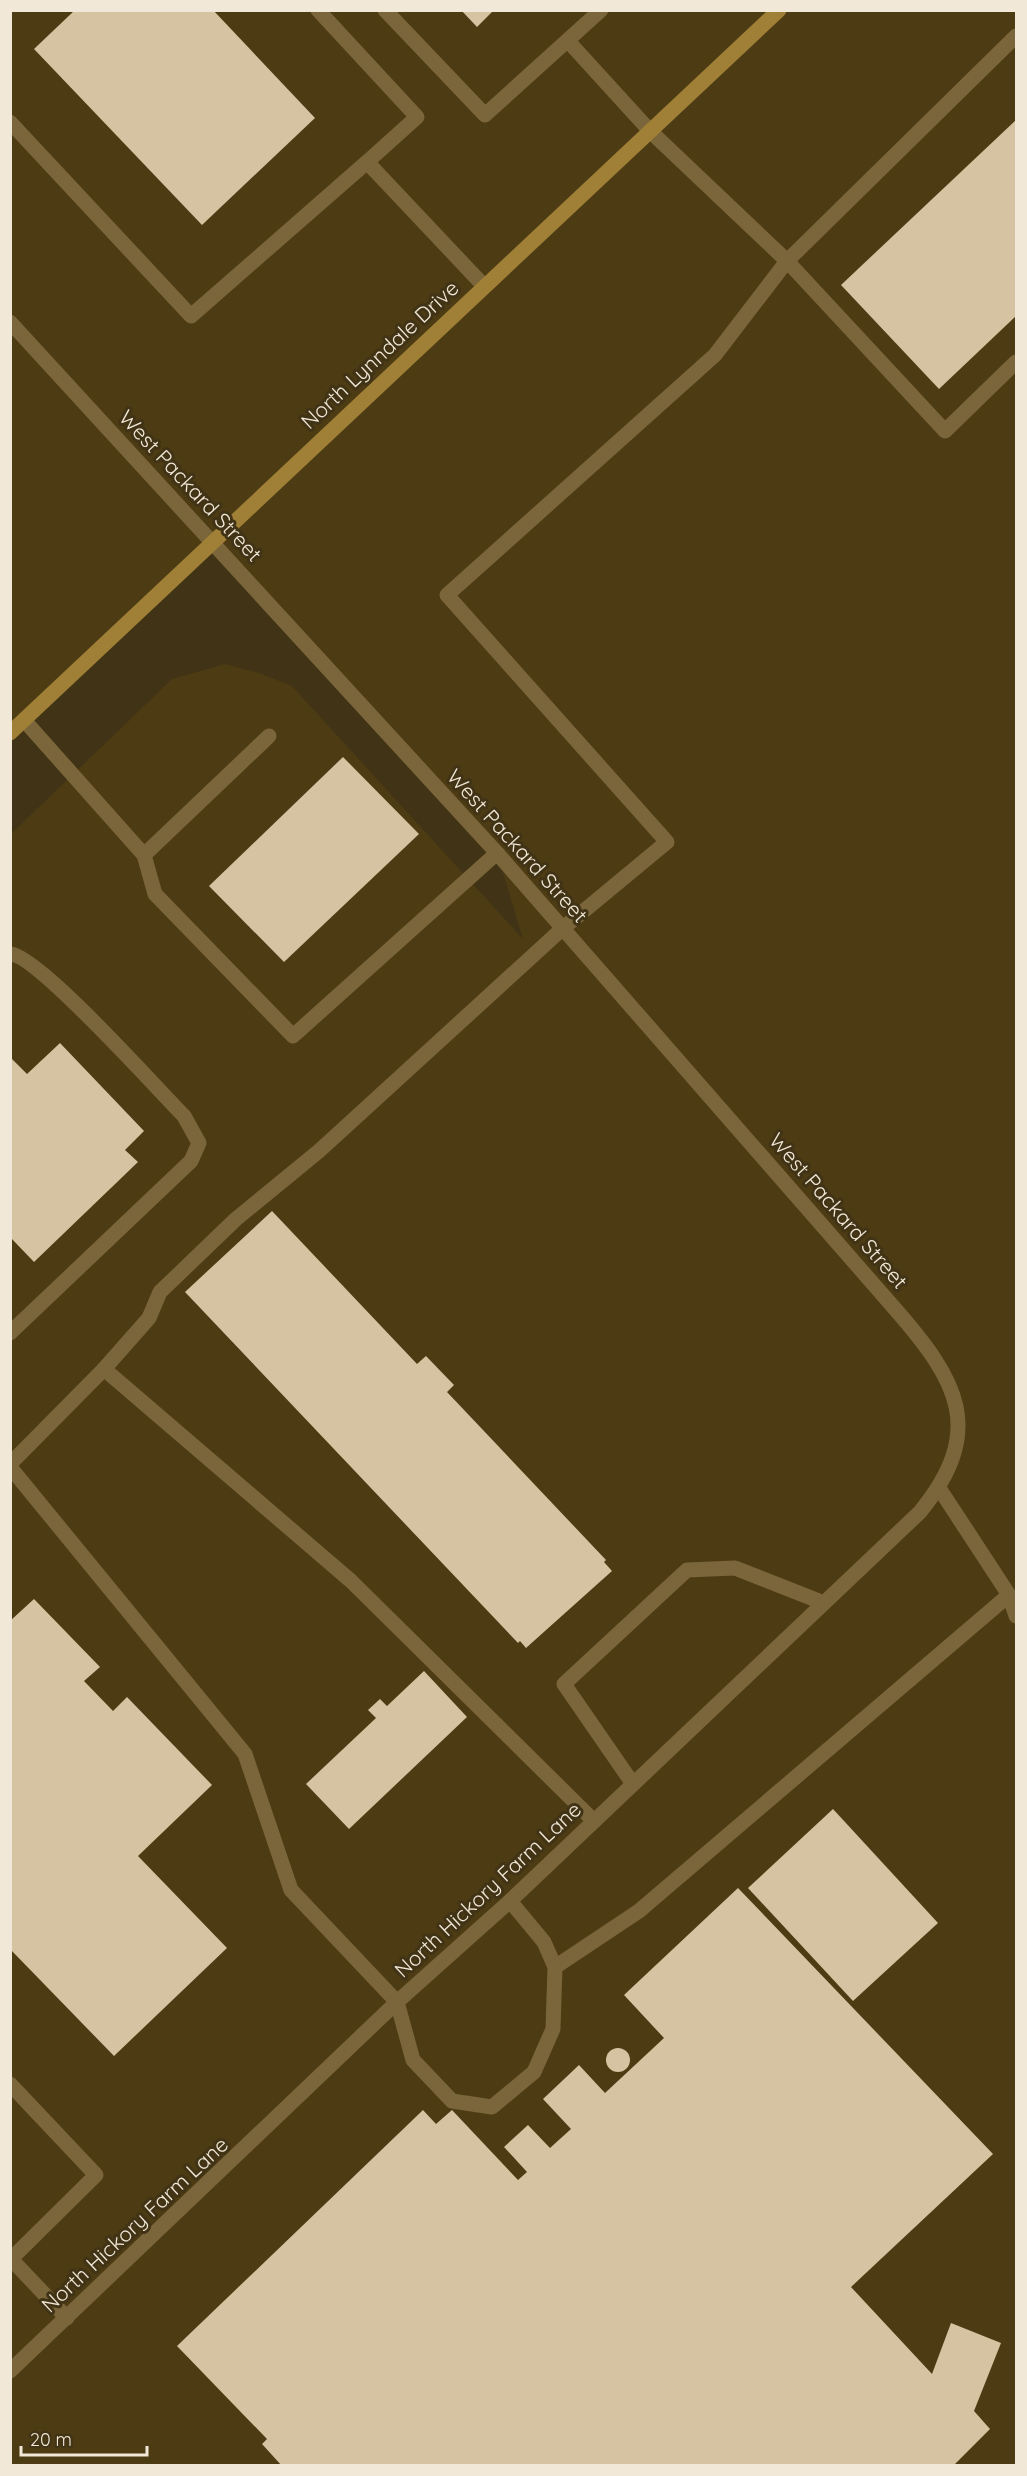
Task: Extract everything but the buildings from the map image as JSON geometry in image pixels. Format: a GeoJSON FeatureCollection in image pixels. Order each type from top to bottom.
{"type":"FeatureCollection","features":[{"type":"Feature","properties":{"kind":"main road","name":"North Lynndale Drive"},"geometry":{"type":"LineString","coordinates":[[10,733],[779,10]]}},
{"type":"Feature","properties":{"kind":"street"},"geometry":{"type":"LineString","coordinates":[[10,122],[191,316],[417,117],[318,10]]}},
{"type":"Feature","properties":{"kind":"street"},"geometry":{"type":"LineString","coordinates":[[385,10],[486,115],[601,10]]}},
{"type":"Feature","properties":{"kind":"street"},"geometry":{"type":"LineString","coordinates":[[510,1901],[544,1942],[555,1967],[553,2029],[534,2072],[492,2107],[452,2101],[413,2060],[397,2002],[291,1890],[245,1754],[10,1465],[104,1369],[149,1318],[160,1292],[562,929],[667,842],[447,595],[715,355],[787,261],[1017,36]]}},
{"type":"Feature","properties":{"kind":"street"},"geometry":{"type":"LineString","coordinates":[[568,41],[650,131],[787,261],[945,431],[1017,362]]}},
{"type":"Feature","properties":{"kind":"street"},"geometry":{"type":"LineString","coordinates":[[367,162],[484,286]]}},
{"type":"Feature","properties":{"kind":"street","name":"West Packard Street"},"geometry":{"type":"LineString","coordinates":[[10,322],[497,853],[918,1335],[940,1366],[954,1392],[959,1420]]}},
{"type":"Feature","properties":{"kind":"street"},"geometry":{"type":"LineString","coordinates":[[24,720],[144,855],[155,894],[293,1036],[497,853]]}},
{"type":"Feature","properties":{"kind":"street"},"geometry":{"type":"LineString","coordinates":[[144,855],[268,736]]}},
{"type":"Feature","properties":{"kind":"street"},"geometry":{"type":"LineString","coordinates":[[10,954],[18,954],[46,974],[184,1116],[199,1143],[192,1161],[10,1332]]}},
{"type":"Feature","properties":{"kind":"street"},"geometry":{"type":"LineString","coordinates":[[104,1369],[351,1581],[594,1821]]}},
{"type":"Feature","properties":{"kind":"street","name":"North Hickory Farm Lane"},"geometry":{"type":"LineString","coordinates":[[10,2371],[397,2002],[510,1901],[920,1512],[939,1488],[954,1458],[959,1420]]}},
{"type":"Feature","properties":{"kind":"street"},"geometry":{"type":"LineString","coordinates":[[939,1488],[1009,1595],[1017,1616]]}},
{"type":"Feature","properties":{"kind":"street"},"geometry":{"type":"LineString","coordinates":[[633,1784],[564,1684],[687,1570],[735,1568],[824,1603]]}},
{"type":"Feature","properties":{"kind":"street"},"geometry":{"type":"LineString","coordinates":[[555,1967],[639,1911],[1009,1595]]}},
{"type":"Feature","properties":{"kind":"street"},"geometry":{"type":"LineString","coordinates":[[10,2084],[96,2175],[11,2258],[67,2318]]}},
{"type":"Feature","properties":{"kind":"shaded area"},"geometry":{"type":"Polygon","coordinates":[[[11,11],[1016,11],[1016,2465],[11,2465],[11,834],[172,679],[225,664],[259,673],[292,686],[523,939],[497,853],[212,541],[11,733],[11,11]]]}}]}
